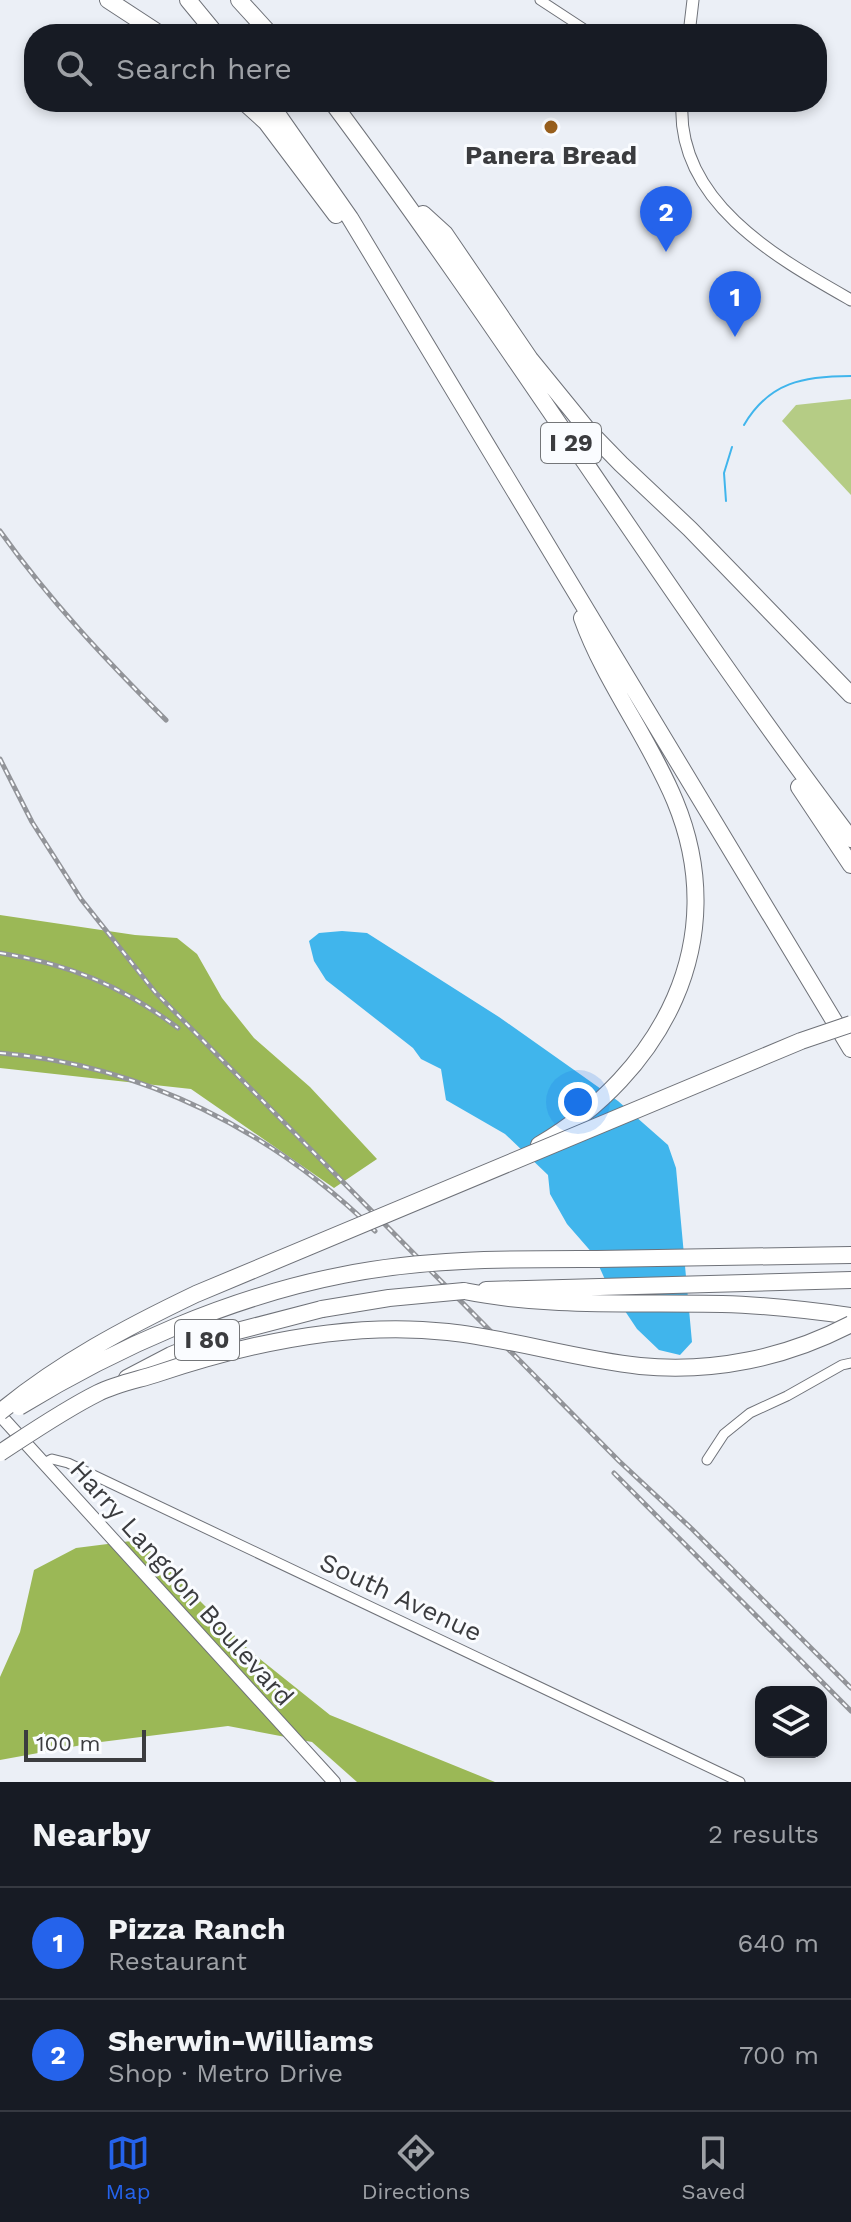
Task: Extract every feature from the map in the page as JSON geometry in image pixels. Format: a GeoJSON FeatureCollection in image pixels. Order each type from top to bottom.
{"type":"FeatureCollection","features":[{"type":"Feature","properties":{"kind":"highway"},"geometry":{"type":"LineString","coordinates":[[108,0],[145,24]]}},
{"type":"Feature","properties":{"kind":"highway"},"geometry":{"type":"LineString","coordinates":[[188,0],[208,24]]}},
{"type":"Feature","properties":{"kind":"highway"},"geometry":{"type":"LineString","coordinates":[[239,0],[261,24]]}},
{"type":"Feature","properties":{"kind":"highway"},"geometry":{"type":"LineString","coordinates":[[255,112],[382,272]]}},
{"type":"Feature","properties":{"kind":"highway","name":"I 29"},"geometry":{"type":"LineString","coordinates":[[276,112],[350,218],[851,1049]]}},
{"type":"Feature","properties":{"kind":"highway","name":"I 29"},"geometry":{"type":"LineString","coordinates":[[339,112],[400,193],[776,740],[851,839]]}},
{"type":"Feature","properties":{"kind":"highway"},"geometry":{"type":"LineString","coordinates":[[400,193],[445,234],[530,359],[587,429],[690,529],[804,650],[851,695]]}},
{"type":"Feature","properties":{"kind":"highway"},"geometry":{"type":"LineString","coordinates":[[511,1162],[565,1130],[623,1080],[642,1058],[669,1015],[689,957],[696,893],[693,865],[675,801],[585,626],[566,575]]}},
{"type":"Feature","properties":{"kind":"highway"},"geometry":{"type":"LineString","coordinates":[[743,693],[770,742],[851,865]]}},
{"type":"Feature","properties":{"kind":"highway"},"geometry":{"type":"LineString","coordinates":[[776,740],[810,773],[851,821]]}},
{"type":"Feature","properties":{"kind":"highway"},"geometry":{"type":"LineString","coordinates":[[0,1415],[45,1378],[155,1314],[261,1266],[801,1041],[851,1024]]}},
{"type":"Feature","properties":{"kind":"highway"},"geometry":{"type":"LineString","coordinates":[[0,1415],[147,1339],[213,1312],[342,1275],[491,1259],[851,1255]]}},
{"type":"Feature","properties":{"kind":"highway"},"geometry":{"type":"LineString","coordinates":[[464,1291],[851,1280]]}},
{"type":"Feature","properties":{"kind":"highway"},"geometry":{"type":"LineString","coordinates":[[464,1291],[508,1300],[726,1304],[804,1309],[851,1316]]}},
{"type":"Feature","properties":{"kind":"highway","name":"I 80"},"geometry":{"type":"LineString","coordinates":[[0,1453],[100,1392],[171,1355],[218,1336],[322,1309],[389,1298],[464,1291]]}},
{"type":"Feature","properties":{"kind":"highway"},"geometry":{"type":"LineString","coordinates":[[100,1392],[248,1347],[348,1333],[447,1332],[515,1341],[639,1366],[678,1368],[755,1360],[807,1344],[851,1324]]}},
{"type":"Feature","properties":{"kind":"main road","name":"Harry Langdon Boulevard"},"geometry":{"type":"LineString","coordinates":[[0,1415],[334,1781]]}},
{"type":"Feature","properties":{"kind":"street"},"geometry":{"type":"LineString","coordinates":[[540,0],[577,24]]}},
{"type":"Feature","properties":{"kind":"street"},"geometry":{"type":"LineString","coordinates":[[690,24],[693,0]]}},
{"type":"Feature","properties":{"kind":"street"},"geometry":{"type":"LineString","coordinates":[[682,112],[683,132],[689,152],[705,184],[728,215],[769,252],[851,300]]}},
{"type":"Feature","properties":{"kind":"street"},"geometry":{"type":"LineString","coordinates":[[707,1460],[724,1434],[750,1413],[851,1363]]}},
{"type":"Feature","properties":{"kind":"street","name":"South Avenue"},"geometry":{"type":"LineString","coordinates":[[44,1463],[52,1459],[68,1463],[740,1782]]}},
{"type":"Feature","properties":{"kind":"green space"},"geometry":{"type":"Polygon","coordinates":[[[851,399],[851,495],[782,421],[796,405],[851,399]]]}},
{"type":"Feature","properties":{"kind":"green space"},"geometry":{"type":"Polygon","coordinates":[[[0,915],[135,935],[177,938],[197,954],[222,998],[254,1038],[310,1087],[377,1159],[334,1188],[191,1089],[0,1068],[0,915]]]}},
{"type":"Feature","properties":{"kind":"green space"},"geometry":{"type":"Polygon","coordinates":[[[139,1540],[250,1651],[330,1715],[495,1782],[357,1782],[312,1742],[228,1726],[93,1743],[0,1760],[0,1677],[20,1632],[34,1570],[76,1548],[139,1540]]]}},
{"type":"Feature","properties":{"kind":"water"},"geometry":{"type":"Polygon","coordinates":[[[319,933],[367,933],[499,1017],[618,1101],[668,1145],[676,1168],[692,1342],[680,1355],[659,1350],[637,1329],[607,1284],[594,1255],[567,1224],[550,1194],[548,1175],[505,1134],[446,1100],[441,1069],[421,1059],[413,1048],[326,980],[314,961],[309,941],[319,933]]]}},
{"type":"Feature","properties":{"kind":"waterway"},"geometry":{"type":"LineString","coordinates":[[744,425],[765,399],[789,384],[851,376]]}},
{"type":"Feature","properties":{"kind":"waterway"},"geometry":{"type":"LineString","coordinates":[[726,501],[724,473],[732,447]]}},
{"type":"Feature","properties":{"kind":"railway"},"geometry":{"type":"LineString","coordinates":[[0,531],[79,629],[166,720]]}},
{"type":"Feature","properties":{"kind":"railway"},"geometry":{"type":"LineString","coordinates":[[0,759],[32,822],[81,899],[155,992],[619,1461],[692,1529],[851,1688]]}},
{"type":"Feature","properties":{"kind":"railway"},"geometry":{"type":"LineString","coordinates":[[0,953],[49,963],[94,979],[136,1000],[178,1028]]}},
{"type":"Feature","properties":{"kind":"railway"},"geometry":{"type":"LineString","coordinates":[[0,1053],[53,1060],[104,1072],[154,1088],[202,1109],[249,1134],[293,1163],[375,1231]]}},
{"type":"Feature","properties":{"kind":"railway"},"geometry":{"type":"LineString","coordinates":[[614,1473],[851,1711]]}},
{"type":"Feature","properties":{"kind":"place","name":"Panera Bread"},"geometry":{"type":"Point","coordinates":[551,127]}},
{"type":"Feature","properties":{"kind":"place","name":"Sherwin-Williams"},"geometry":{"type":"Point","coordinates":[666,252]}},
{"type":"Feature","properties":{"kind":"place","name":"Pizza Ranch"},"geometry":{"type":"Point","coordinates":[735,337]}}]}
